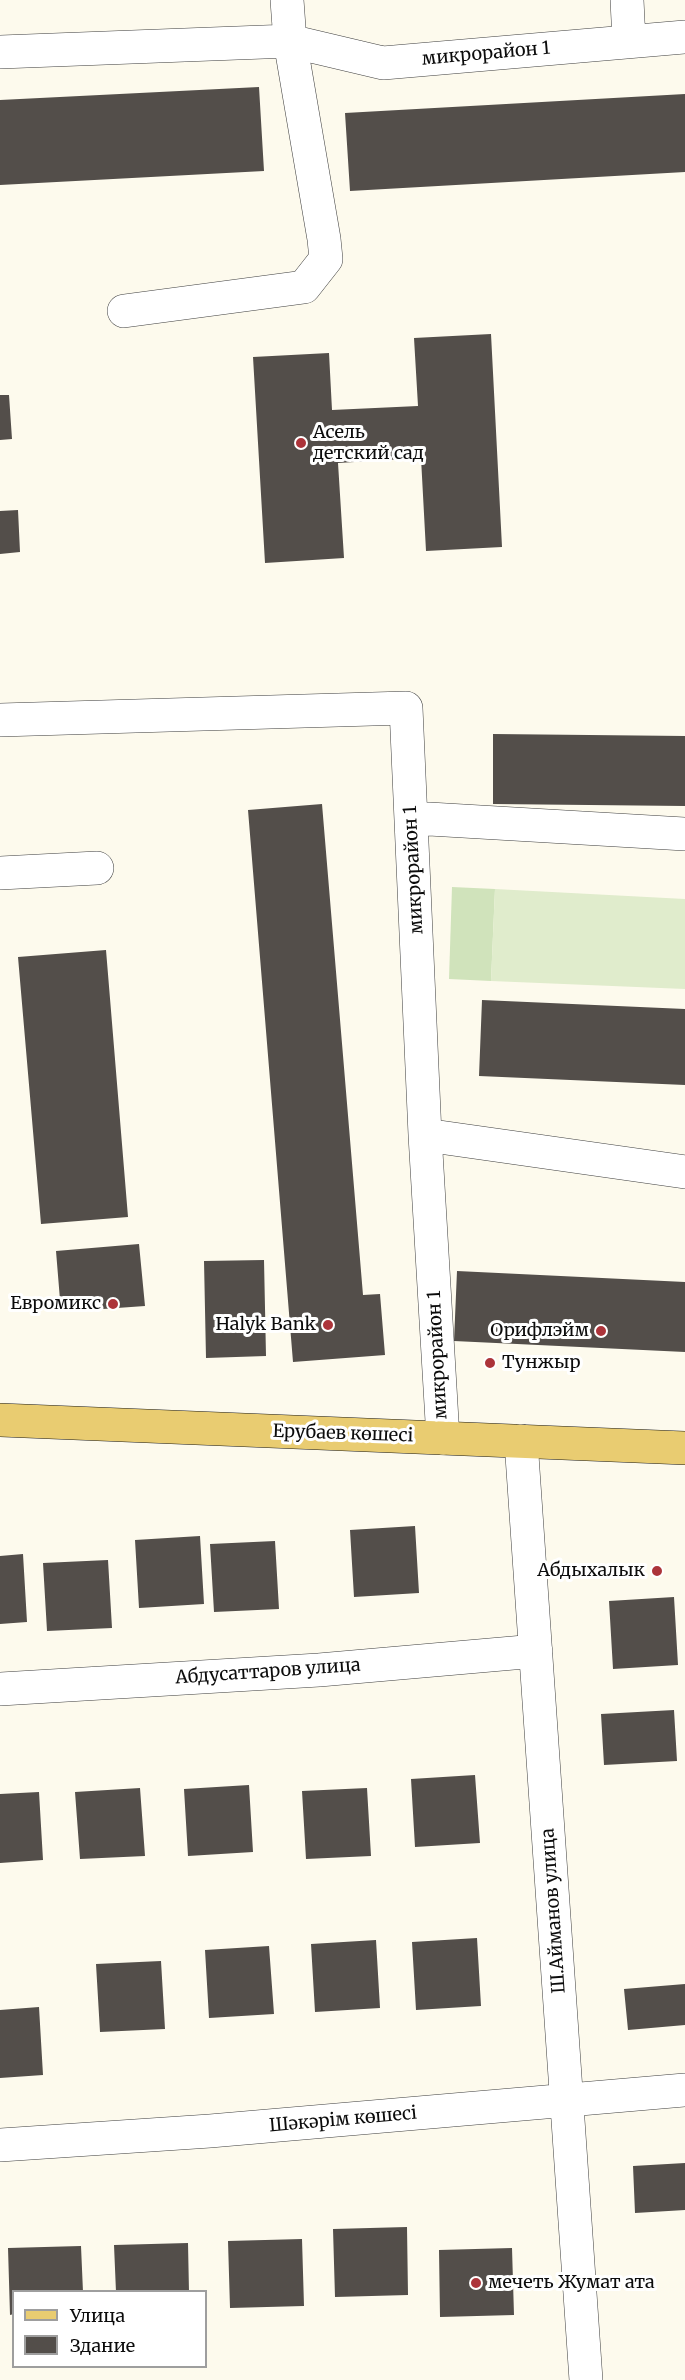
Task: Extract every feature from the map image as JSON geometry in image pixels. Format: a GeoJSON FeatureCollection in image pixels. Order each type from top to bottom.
{"type":"FeatureCollection","features":[{"type":"Feature","properties":{"kind":"main road","name":"Ерубаев көшесі"},"geometry":{"type":"LineString","coordinates":[[0,1420],[685,1448]]}},
{"type":"Feature","properties":{"kind":"street"},"geometry":{"type":"LineString","coordinates":[[124,311],[304,287],[326,259],[290,41],[287,0]]}},
{"type":"Feature","properties":{"kind":"street"},"geometry":{"type":"LineString","coordinates":[[627,0],[629,42]]}},
{"type":"Feature","properties":{"kind":"street","name":"микрорайон 1"},"geometry":{"type":"LineString","coordinates":[[0,52],[290,41],[383,63],[685,37]]}},
{"type":"Feature","properties":{"kind":"street","name":"микрорайон 1"},"geometry":{"type":"LineString","coordinates":[[0,720],[406,708],[443,1438]]}},
{"type":"Feature","properties":{"kind":"street"},"geometry":{"type":"LineString","coordinates":[[411,818],[685,834]]}},
{"type":"Feature","properties":{"kind":"street"},"geometry":{"type":"LineString","coordinates":[[0,873],[97,868]]}},
{"type":"Feature","properties":{"kind":"street"},"geometry":{"type":"LineString","coordinates":[[426,1135],[685,1172]]}},
{"type":"Feature","properties":{"kind":"street","name":"Ш.Айманов улица"},"geometry":{"type":"LineString","coordinates":[[521,1441],[586,2380]]}},
{"type":"Feature","properties":{"kind":"street","name":"Абдусаттаров улица"},"geometry":{"type":"LineString","coordinates":[[0,1689],[319,1670],[536,1651]]}},
{"type":"Feature","properties":{"kind":"street","name":"Шәкәрім көшесі"},"geometry":{"type":"LineString","coordinates":[[0,2145],[210,2132],[685,2090]]}},
{"type":"Feature","properties":{"kind":"green space"},"geometry":{"type":"Polygon","coordinates":[[[452,887],[495,889],[491,981],[449,979],[452,887]]]}},
{"type":"Feature","properties":{"kind":"green space"},"geometry":{"type":"Polygon","coordinates":[[[495,889],[685,899],[685,989],[491,981],[495,889]]]}},
{"type":"Feature","properties":{"kind":"building"},"geometry":{"type":"Polygon","coordinates":[[[259,87],[264,171],[0,185],[0,100],[259,87]]]}},
{"type":"Feature","properties":{"kind":"building"},"geometry":{"type":"Polygon","coordinates":[[[685,94],[685,172],[350,191],[345,113],[685,94]]]}},
{"type":"Feature","properties":{"kind":"building"},"geometry":{"type":"Polygon","coordinates":[[[491,334],[502,547],[426,551],[421,458],[338,463],[344,558],[265,563],[253,357],[329,353],[332,410],[418,406],[414,338],[491,334]]]}},
{"type":"Feature","properties":{"kind":"building"},"geometry":{"type":"Polygon","coordinates":[[[0,395],[9,395],[12,439],[0,440],[0,395]]]}},
{"type":"Feature","properties":{"kind":"building"},"geometry":{"type":"Polygon","coordinates":[[[18,510],[20,552],[0,554],[0,511],[18,510]]]}},
{"type":"Feature","properties":{"kind":"building"},"geometry":{"type":"Polygon","coordinates":[[[493,734],[685,736],[685,806],[493,804],[493,734]]]}},
{"type":"Feature","properties":{"kind":"building"},"geometry":{"type":"Polygon","coordinates":[[[322,804],[363,1295],[380,1294],[385,1355],[293,1362],[248,810],[322,804]]]}},
{"type":"Feature","properties":{"kind":"building"},"geometry":{"type":"Polygon","coordinates":[[[106,950],[128,1217],[41,1224],[18,957],[106,950]]]}},
{"type":"Feature","properties":{"kind":"building"},"geometry":{"type":"Polygon","coordinates":[[[482,1000],[685,1009],[685,1085],[479,1076],[482,1000]]]}},
{"type":"Feature","properties":{"kind":"building"},"geometry":{"type":"Polygon","coordinates":[[[139,1244],[145,1306],[61,1312],[56,1251],[139,1244]]]}},
{"type":"Feature","properties":{"kind":"building"},"geometry":{"type":"Polygon","coordinates":[[[264,1260],[266,1356],[206,1358],[204,1261],[264,1260]]]}},
{"type":"Feature","properties":{"kind":"building"},"geometry":{"type":"Polygon","coordinates":[[[457,1271],[685,1282],[685,1352],[454,1341],[457,1271]]]}},
{"type":"Feature","properties":{"kind":"building"},"geometry":{"type":"Polygon","coordinates":[[[415,1526],[419,1593],[354,1597],[350,1530],[415,1526]]]}},
{"type":"Feature","properties":{"kind":"building"},"geometry":{"type":"Polygon","coordinates":[[[200,1536],[204,1604],[139,1608],[135,1540],[200,1536]]]}},
{"type":"Feature","properties":{"kind":"building"},"geometry":{"type":"Polygon","coordinates":[[[275,1541],[279,1609],[214,1612],[210,1544],[275,1541]]]}},
{"type":"Feature","properties":{"kind":"building"},"geometry":{"type":"Polygon","coordinates":[[[23,1554],[27,1622],[0,1624],[0,1556],[23,1554]]]}},
{"type":"Feature","properties":{"kind":"building"},"geometry":{"type":"Polygon","coordinates":[[[108,1560],[112,1628],[47,1631],[43,1563],[108,1560]]]}},
{"type":"Feature","properties":{"kind":"building"},"geometry":{"type":"Polygon","coordinates":[[[674,1597],[678,1665],[613,1669],[609,1601],[674,1597]]]}},
{"type":"Feature","properties":{"kind":"building"},"geometry":{"type":"Polygon","coordinates":[[[674,1710],[677,1761],[604,1765],[601,1714],[674,1710]]]}},
{"type":"Feature","properties":{"kind":"building"},"geometry":{"type":"Polygon","coordinates":[[[475,1775],[480,1843],[415,1847],[411,1779],[475,1775]]]}},
{"type":"Feature","properties":{"kind":"building"},"geometry":{"type":"Polygon","coordinates":[[[249,1785],[253,1852],[188,1856],[184,1789],[249,1785]]]}},
{"type":"Feature","properties":{"kind":"building"},"geometry":{"type":"Polygon","coordinates":[[[140,1788],[145,1856],[80,1859],[75,1792],[140,1788]]]}},
{"type":"Feature","properties":{"kind":"building"},"geometry":{"type":"Polygon","coordinates":[[[367,1788],[371,1856],[306,1859],[302,1791],[367,1788]]]}},
{"type":"Feature","properties":{"kind":"building"},"geometry":{"type":"Polygon","coordinates":[[[39,1792],[43,1860],[0,1863],[0,1794],[39,1792]]]}},
{"type":"Feature","properties":{"kind":"building"},"geometry":{"type":"Polygon","coordinates":[[[477,1938],[481,2006],[416,2010],[412,1942],[477,1938]]]}},
{"type":"Feature","properties":{"kind":"building"},"geometry":{"type":"Polygon","coordinates":[[[376,1940],[380,2008],[315,2012],[311,1944],[376,1940]]]}},
{"type":"Feature","properties":{"kind":"building"},"geometry":{"type":"Polygon","coordinates":[[[269,1946],[274,2014],[209,2018],[205,1950],[269,1946]]]}},
{"type":"Feature","properties":{"kind":"building"},"geometry":{"type":"Polygon","coordinates":[[[161,1961],[165,2029],[100,2032],[96,1964],[161,1961]]]}},
{"type":"Feature","properties":{"kind":"building"},"geometry":{"type":"Polygon","coordinates":[[[685,1984],[685,2025],[628,2030],[624,1989],[685,1984]]]}},
{"type":"Feature","properties":{"kind":"building"},"geometry":{"type":"Polygon","coordinates":[[[39,2007],[43,2075],[0,2078],[0,2010],[39,2007]]]}},
{"type":"Feature","properties":{"kind":"building"},"geometry":{"type":"Polygon","coordinates":[[[685,2163],[685,2210],[635,2213],[633,2166],[685,2163]]]}},
{"type":"Feature","properties":{"kind":"building"},"geometry":{"type":"Polygon","coordinates":[[[407,2227],[408,2295],[335,2297],[333,2229],[407,2227]]]}},
{"type":"Feature","properties":{"kind":"building"},"geometry":{"type":"Polygon","coordinates":[[[302,2239],[304,2306],[230,2308],[228,2241],[302,2239]]]}},
{"type":"Feature","properties":{"kind":"building"},"geometry":{"type":"Polygon","coordinates":[[[188,2243],[189,2290],[116,2290],[114,2245],[188,2243]]]}},
{"type":"Feature","properties":{"kind":"building"},"geometry":{"type":"Polygon","coordinates":[[[81,2246],[83,2290],[12,2290],[12,2314],[10,2315],[8,2248],[81,2246]]]}},
{"type":"Feature","properties":{"kind":"building","name":"мечеть Жумат ата"},"geometry":{"type":"Polygon","coordinates":[[[512,2248],[514,2315],[440,2317],[439,2250],[512,2248]]]}},
{"type":"Feature","properties":{"kind":"place","name":"Асель детский сад"},"geometry":{"type":"Point","coordinates":[301,443]}},
{"type":"Feature","properties":{"kind":"place","name":"Евромикс"},"geometry":{"type":"Point","coordinates":[113,1304]}},
{"type":"Feature","properties":{"kind":"place","name":"Halyk Bank"},"geometry":{"type":"Point","coordinates":[328,1325]}},
{"type":"Feature","properties":{"kind":"place","name":"Орифлэйм"},"geometry":{"type":"Point","coordinates":[601,1331]}},
{"type":"Feature","properties":{"kind":"place","name":"Тунжыр"},"geometry":{"type":"Point","coordinates":[490,1363]}},
{"type":"Feature","properties":{"kind":"place","name":"Абдыхалык"},"geometry":{"type":"Point","coordinates":[657,1571]}},
{"type":"Feature","properties":{"kind":"place","name":"мечеть Жумат ата"},"geometry":{"type":"Point","coordinates":[476,2283]}}]}
